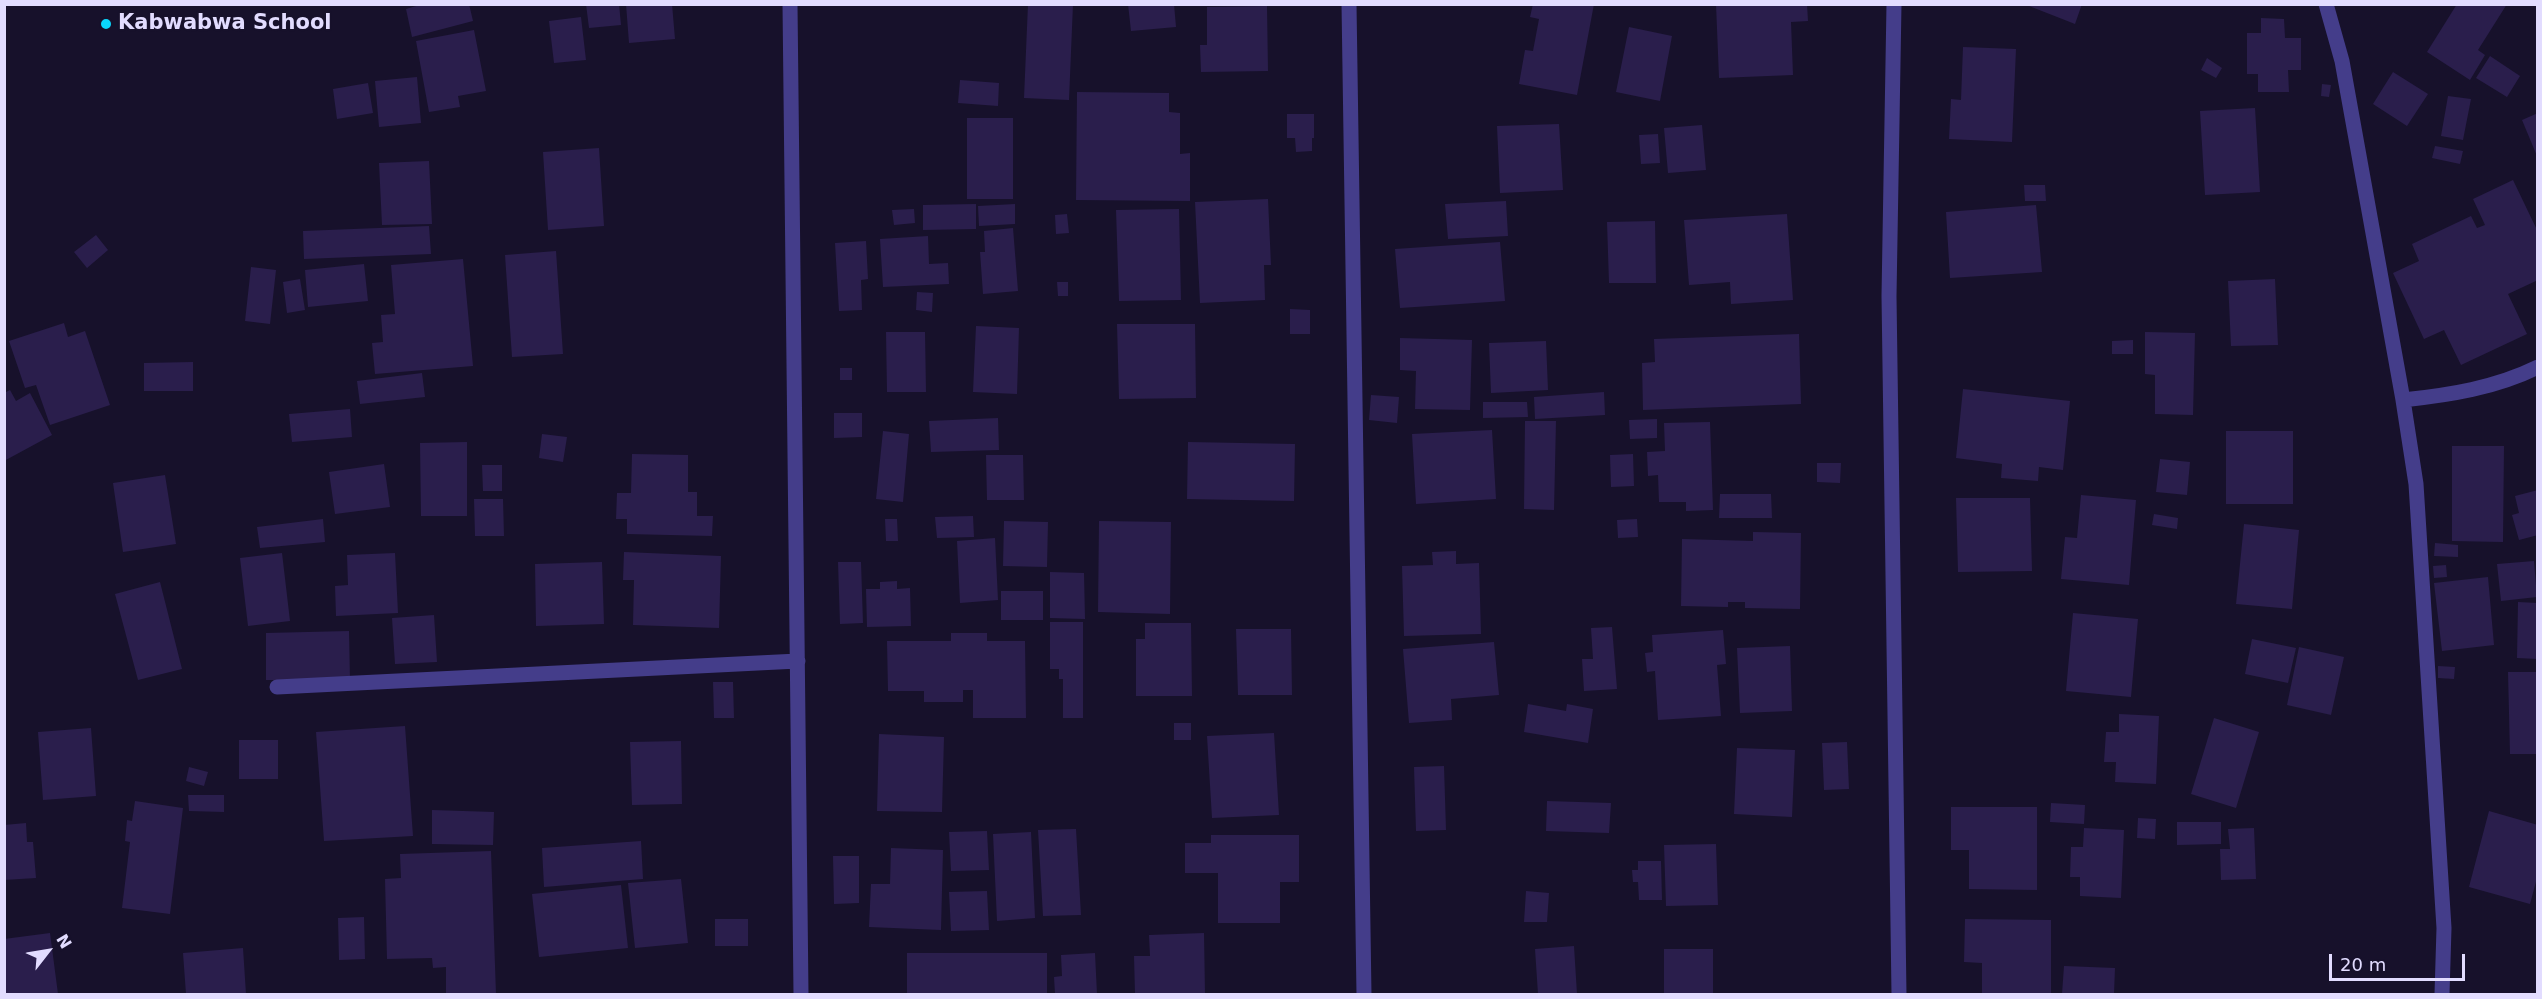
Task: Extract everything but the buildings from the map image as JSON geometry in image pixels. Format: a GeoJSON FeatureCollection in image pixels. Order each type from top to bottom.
{"type":"FeatureCollection","features":[{"type":"Feature","properties":{"kind":"street"},"geometry":{"type":"LineString","coordinates":[[790,4],[801,994]]}},
{"type":"Feature","properties":{"kind":"street"},"geometry":{"type":"LineString","coordinates":[[1349,4],[1364,994]]}},
{"type":"Feature","properties":{"kind":"street"},"geometry":{"type":"LineString","coordinates":[[1894,4],[1889,296],[1899,994]]}},
{"type":"Feature","properties":{"kind":"street"},"geometry":{"type":"LineString","coordinates":[[2326,4],[2342,61],[2403,400],[2418,508],[2444,928],[2442,994]]}},
{"type":"Feature","properties":{"kind":"street"},"geometry":{"type":"LineString","coordinates":[[2403,400],[2464,393],[2519,376],[2538,367]]}},
{"type":"Feature","properties":{"kind":"street"},"geometry":{"type":"LineString","coordinates":[[277,687],[798,661]]}},
{"type":"Feature","properties":{"kind":"place","name":"Kabwabwa School"},"geometry":{"type":"Point","coordinates":[106,24]}}]}
